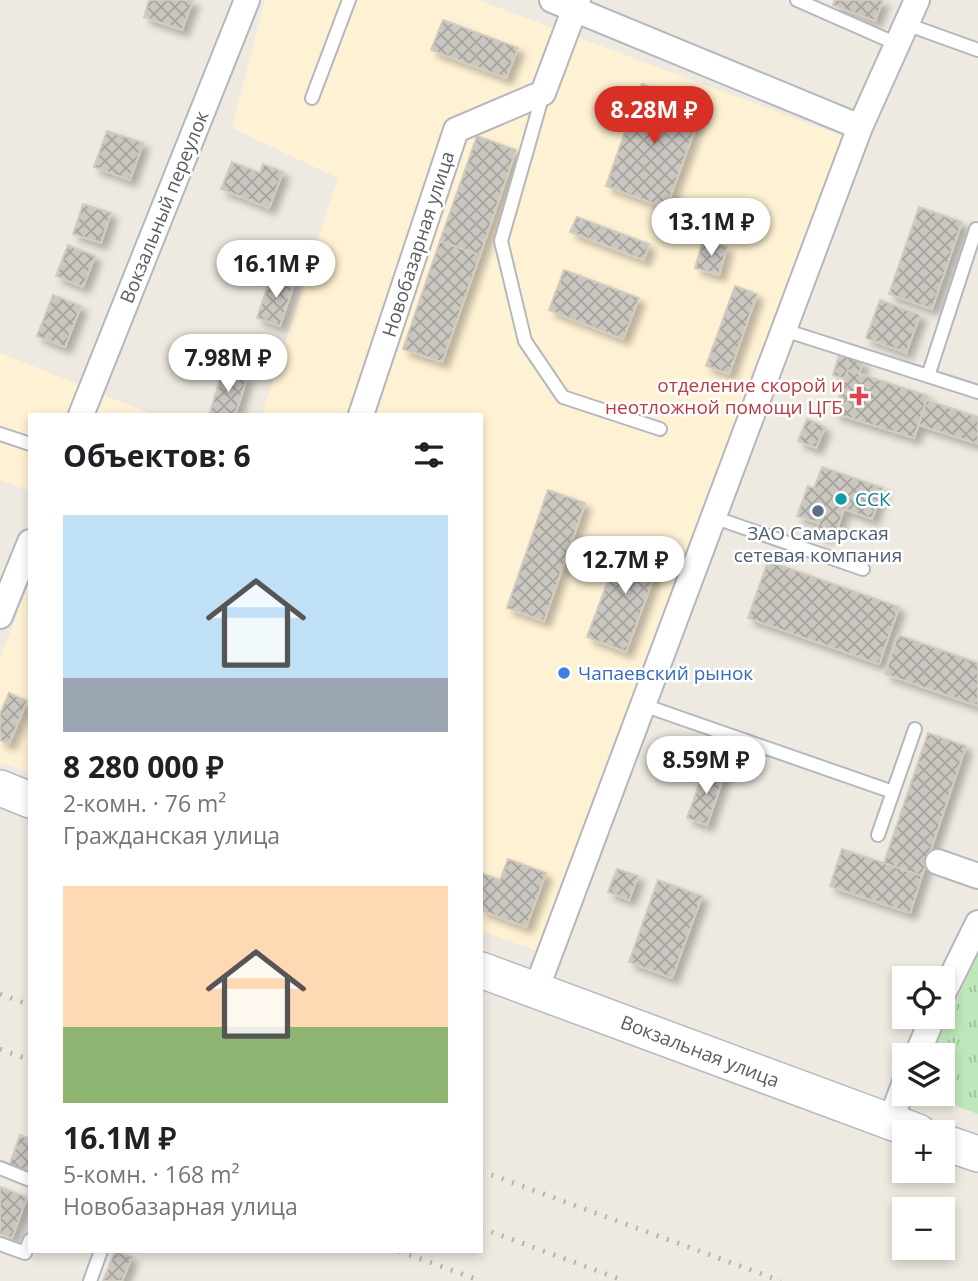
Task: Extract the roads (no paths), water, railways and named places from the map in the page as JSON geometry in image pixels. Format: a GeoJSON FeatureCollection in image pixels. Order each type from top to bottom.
{"type":"FeatureCollection","features":[{"type":"Feature","properties":{"kind":"street","name":"Вокзальный переулок"},"geometry":{"type":"LineString","coordinates":[[82,413],[247,0]]}},
{"type":"Feature","properties":{"kind":"street"},"geometry":{"type":"LineString","coordinates":[[536,990],[860,127],[917,0]]}},
{"type":"Feature","properties":{"kind":"street"},"geometry":{"type":"LineString","coordinates":[[543,93],[569,3],[860,127]]}},
{"type":"Feature","properties":{"kind":"street","name":"Новобазарная улица"},"geometry":{"type":"LineString","coordinates":[[362,413],[456,130],[543,93]]}},
{"type":"Feature","properties":{"kind":"street"},"geometry":{"type":"LineString","coordinates":[[0,616],[28,547]]}},
{"type":"Feature","properties":{"kind":"street"},"geometry":{"type":"LineString","coordinates":[[0,789],[28,799]]}},
{"type":"Feature","properties":{"kind":"street"},"geometry":{"type":"LineString","coordinates":[[938,862],[978,876]]}},
{"type":"Feature","properties":{"kind":"street"},"geometry":{"type":"LineString","coordinates":[[955,970],[978,923]]}},
{"type":"Feature","properties":{"kind":"street","name":"Вокзальная улица"},"geometry":{"type":"LineString","coordinates":[[483,971],[892,1123]]}},
{"type":"Feature","properties":{"kind":"street"},"geometry":{"type":"LineString","coordinates":[[955,1146],[978,1154]]}},
{"type":"Feature","properties":{"kind":"lane"},"geometry":{"type":"LineString","coordinates":[[312,98],[349,0]]}},
{"type":"Feature","properties":{"kind":"lane"},"geometry":{"type":"LineString","coordinates":[[797,0],[902,34],[978,50]]}},
{"type":"Feature","properties":{"kind":"lane"},"geometry":{"type":"LineString","coordinates":[[543,93],[501,242],[525,341],[563,397],[660,429]]}},
{"type":"Feature","properties":{"kind":"lane"},"geometry":{"type":"LineString","coordinates":[[928,376],[976,229]]}},
{"type":"Feature","properties":{"kind":"lane"},"geometry":{"type":"LineString","coordinates":[[784,330],[978,392]]}},
{"type":"Feature","properties":{"kind":"lane"},"geometry":{"type":"LineString","coordinates":[[0,434],[28,443]]}},
{"type":"Feature","properties":{"kind":"lane"},"geometry":{"type":"LineString","coordinates":[[713,517],[863,569]]}},
{"type":"Feature","properties":{"kind":"lane"},"geometry":{"type":"LineString","coordinates":[[643,705],[893,792]]}},
{"type":"Feature","properties":{"kind":"lane"},"geometry":{"type":"LineString","coordinates":[[878,835],[915,729]]}},
{"type":"Feature","properties":{"kind":"lane"},"geometry":{"type":"LineString","coordinates":[[0,1168],[28,1179]]}},
{"type":"Feature","properties":{"kind":"lane"},"geometry":{"type":"LineString","coordinates":[[0,1244],[25,1253],[28,1245]]}},
{"type":"Feature","properties":{"kind":"lane"},"geometry":{"type":"LineString","coordinates":[[90,1281],[100,1253]]}},
{"type":"Feature","properties":{"kind":"railway"},"geometry":{"type":"LineString","coordinates":[[0,994],[28,1004]]}},
{"type":"Feature","properties":{"kind":"railway"},"geometry":{"type":"LineString","coordinates":[[0,1049],[28,1059]]}},
{"type":"Feature","properties":{"kind":"railway"},"geometry":{"type":"LineString","coordinates":[[483,1172],[781,1281]]}},
{"type":"Feature","properties":{"kind":"railway"},"geometry":{"type":"LineString","coordinates":[[483,1229],[625,1281]]}},
{"type":"Feature","properties":{"kind":"railway"},"geometry":{"type":"LineString","coordinates":[[404,1253],[481,1281]]}},
{"type":"Feature","properties":{"kind":"place","name":"отделение скорой и неотложной помощи ЦГБ"},"geometry":{"type":"Point","coordinates":[859,396]}},
{"type":"Feature","properties":{"kind":"place","name":"ССК"},"geometry":{"type":"Point","coordinates":[841,499]}},
{"type":"Feature","properties":{"kind":"place","name":"ЗАО Самарская сетевая компания"},"geometry":{"type":"Point","coordinates":[818,511]}},
{"type":"Feature","properties":{"kind":"place","name":"Чапаевский рынок"},"geometry":{"type":"Point","coordinates":[564,673]}}]}
